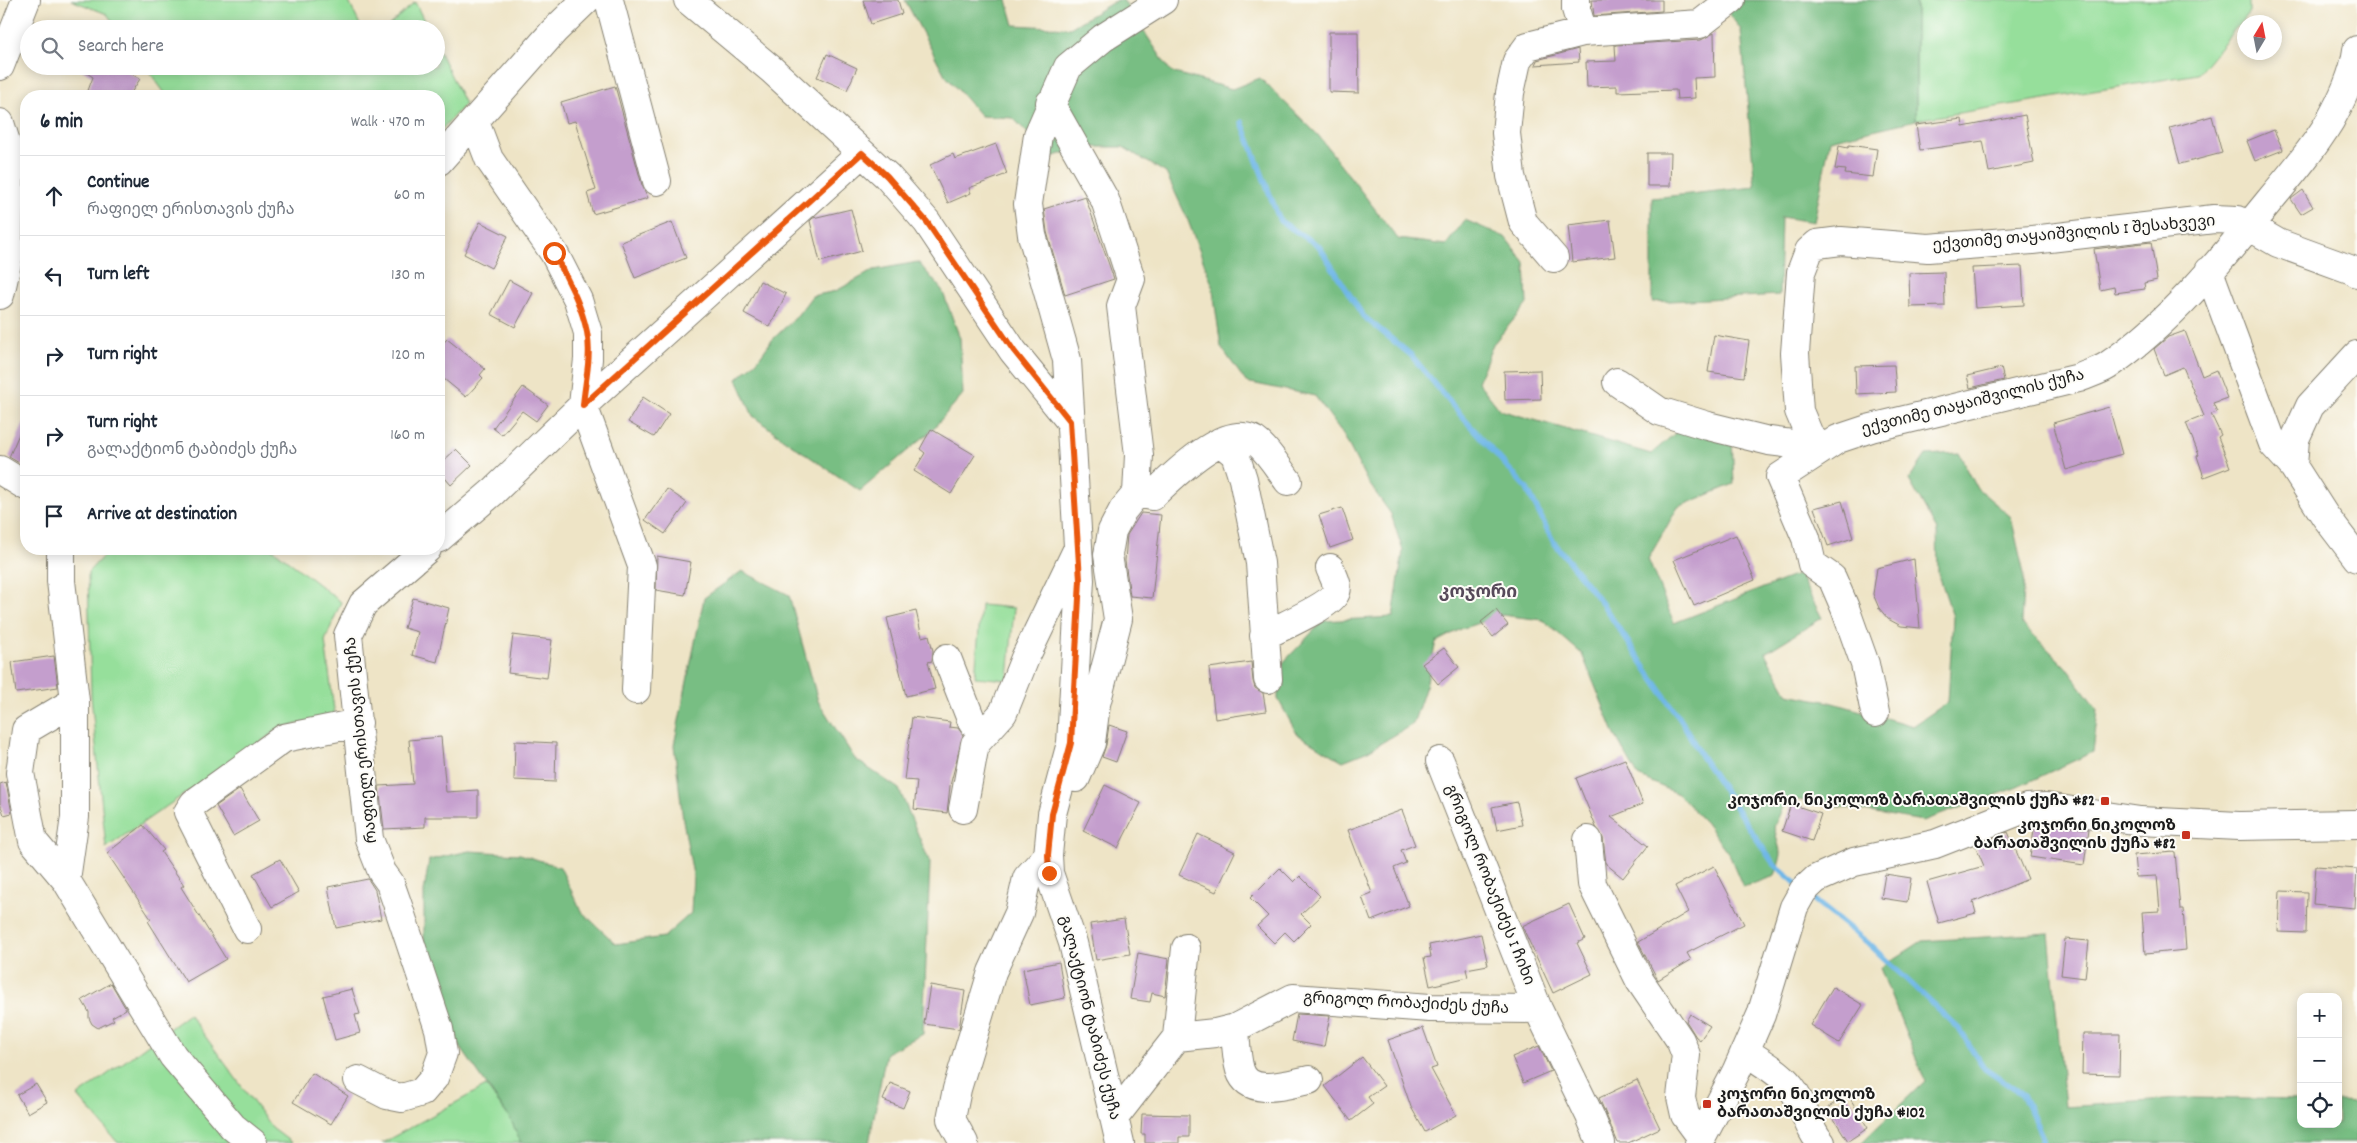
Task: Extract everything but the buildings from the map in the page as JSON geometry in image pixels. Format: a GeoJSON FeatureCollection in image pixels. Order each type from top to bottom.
{"type":"FeatureCollection","features":[{"type":"Feature","properties":{"kind":"street"},"geometry":{"type":"LineString","coordinates":[[0,66],[26,0]]}},
{"type":"Feature","properties":{"kind":"street"},"geometry":{"type":"LineString","coordinates":[[445,154],[554,31],[586,0]]}},
{"type":"Feature","properties":{"kind":"street"},"geometry":{"type":"LineString","coordinates":[[608,0],[658,181]]}},
{"type":"Feature","properties":{"kind":"street"},"geometry":{"type":"LineString","coordinates":[[688,0],[772,70],[887,176],[927,222],[1014,351],[1070,421]]}},
{"type":"Feature","properties":{"kind":"street","name":"გალაქტიონ ტაბიძეს ქუჩა"},"geometry":{"type":"LineString","coordinates":[[1117,1131],[1073,943],[1049,873],[1048,855],[1052,814],[1071,743],[1080,580],[1068,360],[1032,235],[1028,204],[1038,135],[1050,103],[1068,67],[1102,38],[1163,0]]}},
{"type":"Feature","properties":{"kind":"street"},"geometry":{"type":"LineString","coordinates":[[1576,0],[1576,9],[1583,32]]}},
{"type":"Feature","properties":{"kind":"street"},"geometry":{"type":"LineString","coordinates":[[1554,258],[1524,222],[1510,176],[1506,132],[1510,93],[1517,61],[1528,46],[1583,32],[1610,32],[1700,24],[1731,0]]}},
{"type":"Feature","properties":{"kind":"street","name":"ექვთიმე თაყაიშვილის ქუჩა"},"geometry":{"type":"LineString","coordinates":[[1875,713],[1864,664],[1832,578],[1812,564],[1806,538],[1780,477],[1838,439],[1870,428],[2079,378],[2105,367],[2128,351],[2172,311],[2209,271],[2298,166],[2329,122],[2350,80],[2357,50]]}},
{"type":"Feature","properties":{"kind":"street"},"geometry":{"type":"LineString","coordinates":[[1050,103],[1105,200],[1131,279],[1121,306],[1139,454],[1137,493],[1123,510],[1112,531],[1108,555],[1118,619],[1096,704],[1091,744],[1069,792],[1052,814]]}},
{"type":"Feature","properties":{"kind":"street"},"geometry":{"type":"LineString","coordinates":[[475,122],[489,160],[554,253],[578,300],[588,333],[588,359],[583,405],[642,566],[636,690]]}},
{"type":"Feature","properties":{"kind":"street"},"geometry":{"type":"LineString","coordinates":[[0,123],[10,155],[8,259],[0,294]]}},
{"type":"Feature","properties":{"kind":"street"},"geometry":{"type":"LineString","coordinates":[[445,533],[494,491],[583,405],[862,153]]}},
{"type":"Feature","properties":{"kind":"street","name":"ექვთიმე თაყაიშვილის I შესახვევი"},"geometry":{"type":"LineString","coordinates":[[1823,448],[1810,437],[1799,411],[1795,353],[1802,272],[1809,251],[1817,244],[1841,242],[1928,248],[2032,240],[2214,219],[2238,220],[2248,227]]}},
{"type":"Feature","properties":{"kind":"street"},"geometry":{"type":"LineString","coordinates":[[2248,227],[2278,243],[2357,273]]}},
{"type":"Feature","properties":{"kind":"street"},"geometry":{"type":"LineString","coordinates":[[2209,271],[2273,444],[2292,466],[2325,516],[2357,558]]}},
{"type":"Feature","properties":{"kind":"street"},"geometry":{"type":"LineString","coordinates":[[2292,466],[2295,439],[2310,406],[2357,355]]}},
{"type":"Feature","properties":{"kind":"street"},"geometry":{"type":"LineString","coordinates":[[1616,382],[1659,411],[1667,414],[1769,441],[1823,448]]}},
{"type":"Feature","properties":{"kind":"street"},"geometry":{"type":"LineString","coordinates":[[1137,493],[1152,496],[1181,468],[1220,442],[1236,436],[1258,443],[1288,481]]}},
{"type":"Feature","properties":{"kind":"street"},"geometry":{"type":"LineString","coordinates":[[1220,442],[1235,454],[1243,479],[1260,563],[1268,679]]}},
{"type":"Feature","properties":{"kind":"street"},"geometry":{"type":"LineString","coordinates":[[0,470],[20,482]]}},
{"type":"Feature","properties":{"kind":"street"},"geometry":{"type":"LineString","coordinates":[[963,809],[975,744],[1003,713],[1025,658],[1077,550]]}},
{"type":"Feature","properties":{"kind":"street"},"geometry":{"type":"LineString","coordinates":[[61,555],[61,581],[75,701],[75,817],[66,880]]}},
{"type":"Feature","properties":{"kind":"street","name":"რაფიელ ერისთავის ქუჩა"},"geometry":{"type":"LineString","coordinates":[[358,1080],[387,1095],[402,1098],[422,1092],[434,1078],[443,1053],[439,1029],[398,903],[390,883],[382,872],[369,839],[348,635],[363,604],[420,555]]}},
{"type":"Feature","properties":{"kind":"street"},"geometry":{"type":"LineString","coordinates":[[1264,636],[1328,602],[1335,594],[1337,585],[1330,568]]}},
{"type":"Feature","properties":{"kind":"street"},"geometry":{"type":"LineString","coordinates":[[947,658],[972,722],[985,731]]}},
{"type":"Feature","properties":{"kind":"street"},"geometry":{"type":"LineString","coordinates":[[75,701],[26,730],[20,774],[33,841],[66,880],[173,1056],[233,1127],[253,1143]]}},
{"type":"Feature","properties":{"kind":"street"},"geometry":{"type":"LineString","coordinates":[[247,929],[188,812],[194,803],[284,738],[358,723]]}},
{"type":"Feature","properties":{"kind":"street","name":"გრიგოლ რობაქიძეს I ჩიხი"},"geometry":{"type":"LineString","coordinates":[[1440,761],[1538,1009]]}},
{"type":"Feature","properties":{"kind":"street"},"geometry":{"type":"LineString","coordinates":[[1701,1140],[1761,1014],[1794,907],[1803,891],[1816,879],[1854,862],[1935,844],[2026,808],[2046,807],[2140,821],[2239,826],[2357,824]]}},
{"type":"Feature","properties":{"kind":"street"},"geometry":{"type":"LineString","coordinates":[[1588,840],[1592,884],[1640,981],[1680,1040],[1686,1055],[1681,1097],[1685,1115],[1701,1140]]}},
{"type":"Feature","properties":{"kind":"street"},"geometry":{"type":"LineString","coordinates":[[964,1143],[951,1119],[957,1089],[992,972],[1019,912],[1028,878],[1048,855]]}},
{"type":"Feature","properties":{"kind":"street"},"geometry":{"type":"LineString","coordinates":[[1117,1131],[1177,1036],[1186,948]]}},
{"type":"Feature","properties":{"kind":"street","name":"გრიგოლ რობაქიძეს ქუჩა"},"geometry":{"type":"LineString","coordinates":[[1177,1036],[1215,1033],[1235,1028],[1293,998],[1430,1008],[1538,1009]]}},
{"type":"Feature","properties":{"kind":"street"},"geometry":{"type":"LineString","coordinates":[[1538,1009],[1601,1143]]}},
{"type":"Feature","properties":{"kind":"street"},"geometry":{"type":"LineString","coordinates":[[1235,1028],[1240,1071],[1247,1082],[1257,1087],[1309,1080]]}},
{"type":"Feature","properties":{"kind":"street"},"geometry":{"type":"LineString","coordinates":[[1745,1051],[1779,1075],[1793,1090],[1811,1131],[1821,1143]]}},
{"type":"Feature","properties":{"kind":"green space"},"geometry":{"type":"Polygon","coordinates":[[[71,0],[348,0],[358,20],[111,20],[107,14],[71,0]]]}},
{"type":"Feature","properties":{"kind":"green space"},"geometry":{"type":"Polygon","coordinates":[[[905,0],[1007,0],[1014,25],[1070,28],[1117,0],[1123,0],[1171,72],[1232,89],[1260,78],[1318,135],[1398,239],[1446,245],[1465,220],[1505,237],[1525,263],[1527,304],[1493,344],[1478,382],[1500,410],[1651,454],[1687,423],[1732,438],[1734,484],[1678,507],[1648,559],[1674,623],[1799,574],[1822,618],[1765,653],[1788,694],[1830,702],[1913,726],[1948,702],[1953,617],[1938,572],[1937,530],[1909,480],[1926,455],[1959,453],[1977,488],[2011,517],[2024,574],[2021,623],[2065,666],[2098,710],[2093,752],[2013,789],[1923,821],[1787,798],[1774,827],[1781,855],[1775,876],[1743,887],[1729,854],[1706,823],[1678,794],[1638,776],[1615,735],[1582,654],[1543,620],[1502,615],[1461,629],[1436,642],[1426,686],[1413,724],[1368,751],[1343,761],[1297,734],[1278,699],[1278,668],[1323,621],[1393,617],[1403,551],[1391,514],[1366,479],[1343,434],[1315,396],[1246,382],[1221,347],[1212,284],[1187,218],[1166,173],[1123,147],[1086,147],[1051,157],[1013,118],[981,116],[945,75],[905,0]]]}},
{"type":"Feature","properties":{"kind":"green space"},"geometry":{"type":"Polygon","coordinates":[[[1719,0],[1916,0],[1916,120],[1830,140],[1814,222],[1781,217],[1779,295],[1652,302],[1652,198],[1755,187],[1741,30],[1719,0]]]}},
{"type":"Feature","properties":{"kind":"green space"},"geometry":{"type":"Polygon","coordinates":[[[1916,0],[2249,0],[2249,12],[2247,15],[2237,15],[2237,27],[2198,74],[1916,120],[1916,0]]]}},
{"type":"Feature","properties":{"kind":"green space"},"geometry":{"type":"Polygon","coordinates":[[[415,2],[424,20],[395,20],[415,2]]]}},
{"type":"Feature","properties":{"kind":"green space"},"geometry":{"type":"Polygon","coordinates":[[[445,63],[465,104],[445,126],[445,90],[163,90],[152,75],[445,75],[445,63]]]}},
{"type":"Feature","properties":{"kind":"green space"},"geometry":{"type":"Polygon","coordinates":[[[918,262],[942,290],[960,338],[963,394],[932,430],[860,491],[753,416],[737,379],[757,361],[772,340],[796,317],[812,296],[836,291],[874,270],[918,262]]]}},
{"type":"Feature","properties":{"kind":"green space"},"geometry":{"type":"Polygon","coordinates":[[[104,555],[281,555],[341,602],[325,641],[335,717],[282,727],[106,848],[91,696],[88,572],[104,555]]]}},
{"type":"Feature","properties":{"kind":"green space"},"geometry":{"type":"Polygon","coordinates":[[[742,571],[789,595],[818,701],[855,759],[899,789],[930,863],[923,1034],[886,1053],[869,1143],[521,1143],[511,1120],[440,1018],[424,944],[424,892],[429,860],[469,851],[520,854],[560,867],[581,911],[616,944],[664,937],[691,913],[693,875],[683,820],[674,745],[704,598],[742,571]]]}},
{"type":"Feature","properties":{"kind":"green space"},"geometry":{"type":"Polygon","coordinates":[[[981,605],[1014,608],[1008,680],[975,677],[981,605]]]}},
{"type":"Feature","properties":{"kind":"green space"},"geometry":{"type":"Polygon","coordinates":[[[2049,933],[2065,1107],[2194,1098],[2297,1100],[2297,1128],[2342,1128],[2342,1101],[2357,1102],[2357,1143],[1861,1143],[1925,1081],[1880,968],[1922,941],[2049,933]]]}},
{"type":"Feature","properties":{"kind":"green space"},"geometry":{"type":"Polygon","coordinates":[[[189,1014],[272,1128],[292,1143],[118,1143],[78,1096],[189,1014]]]}},
{"type":"Feature","properties":{"kind":"green space"},"geometry":{"type":"Polygon","coordinates":[[[486,1086],[511,1120],[521,1143],[382,1143],[486,1086]]]}},
{"type":"Feature","properties":{"kind":"waterway"},"geometry":{"type":"LineString","coordinates":[[1242,122],[1280,221],[1319,246],[1363,316],[1411,355],[1458,412],[1527,489],[1553,541],[1603,605],[1684,725],[1701,756],[1773,863],[1799,886]]}},
{"type":"Feature","properties":{"kind":"waterway"},"geometry":{"type":"LineString","coordinates":[[1809,896],[1868,943],[1959,1029],[1985,1069],[2023,1095],[2042,1136],[2042,1143]]}},
{"type":"Feature","properties":{"kind":"place","name":"კოჯორი, ნიკოლოზ ბარათაშვილის ქუჩა #82"},"geometry":{"type":"Point","coordinates":[2105,801]}},
{"type":"Feature","properties":{"kind":"place","name":"კოჯორი ნიკოლოზ ბარათაშვილის ქუჩა #82"},"geometry":{"type":"Point","coordinates":[2186,835]}},
{"type":"Feature","properties":{"kind":"place","name":"კოჯორი ნიკოლოზ ბარათაშვილის ქუჩა #102"},"geometry":{"type":"Point","coordinates":[1707,1104]}},
{"type":"Feature","properties":{"kind":"district","name":"კოჯორი"},"geometry":{"type":"Point","coordinates":[1478,593]}},
{"type":"Feature","properties":{"kind":"route"},"geometry":{"type":"LineString","coordinates":[[554,253],[578,300],[588,333],[588,359],[583,405],[862,153],[887,176],[927,222],[1014,351],[1070,421],[1080,580],[1071,743],[1052,814],[1048,855],[1049,873]]}}]}
